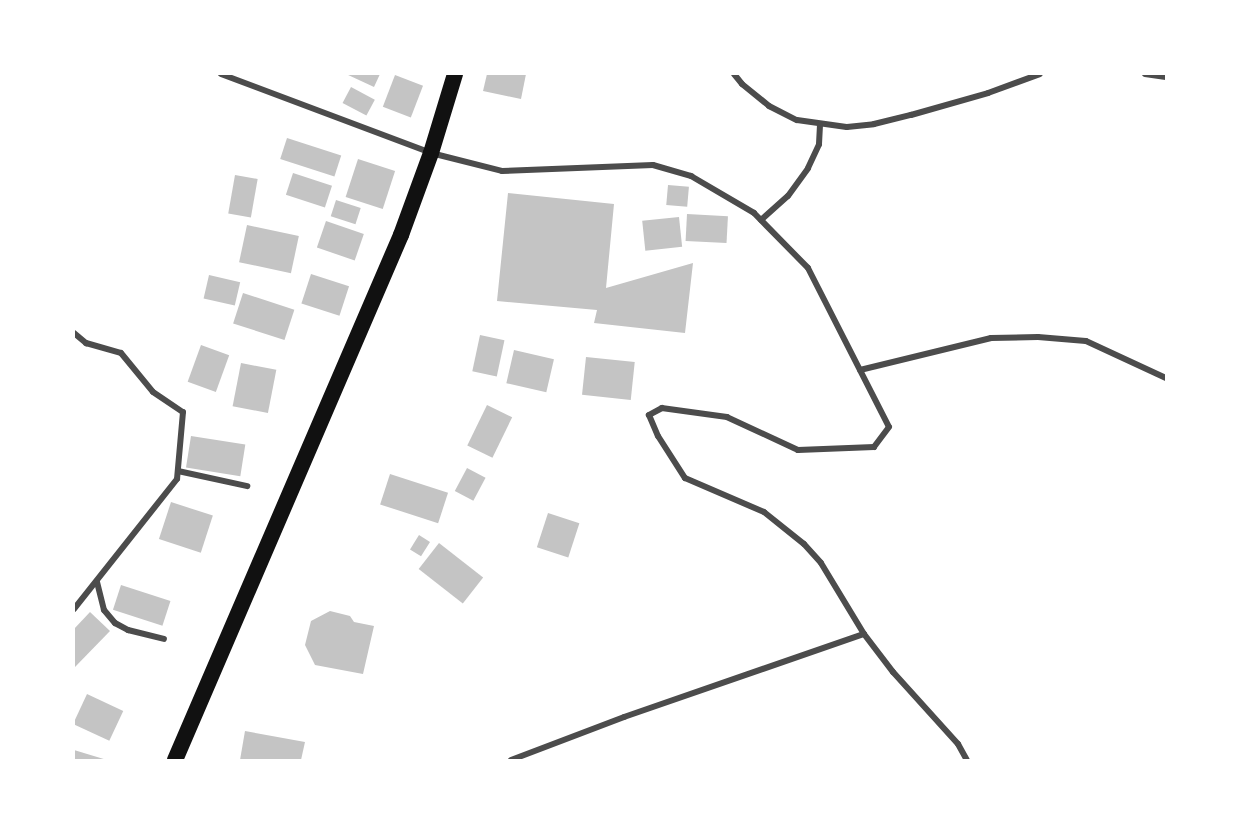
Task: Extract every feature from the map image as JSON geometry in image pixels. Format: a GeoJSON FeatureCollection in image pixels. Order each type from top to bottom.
{"type":"FeatureCollection","features":[{"type":"Feature","properties":{"kind":"highway"},"geometry":{"type":"LineString","coordinates":[[175,760],[401,236],[431,153],[455,74]]}},
{"type":"Feature","properties":{"kind":"street"},"geometry":{"type":"LineString","coordinates":[[221,74],[431,153],[502,171],[653,165],[691,176],[754,213],[808,268],[889,428],[874,447],[798,450],[727,417],[662,408],[649,416],[658,436],[685,478],[764,512],[804,544],[821,563],[864,634],[893,672],[958,744],[967,760]]}},
{"type":"Feature","properties":{"kind":"street"},"geometry":{"type":"LineString","coordinates":[[734,74],[742,84],[769,106],[797,120],[847,127],[902,118],[988,93],[1040,74]]}},
{"type":"Feature","properties":{"kind":"street"},"geometry":{"type":"LineString","coordinates":[[1145,74],[1167,77]]}},
{"type":"Feature","properties":{"kind":"street"},"geometry":{"type":"LineString","coordinates":[[761,220],[788,196],[808,168],[819,144],[820,125]]}},
{"type":"Feature","properties":{"kind":"street"},"geometry":{"type":"LineString","coordinates":[[74,333],[86,343],[121,353],[153,392],[183,412],[177,479],[74,609]]}},
{"type":"Feature","properties":{"kind":"street"},"geometry":{"type":"LineString","coordinates":[[860,370],[991,338],[1038,337],[1086,341],[1167,378]]}},
{"type":"Feature","properties":{"kind":"street"},"geometry":{"type":"LineString","coordinates":[[178,471],[247,486]]}},
{"type":"Feature","properties":{"kind":"street"},"geometry":{"type":"LineString","coordinates":[[97,582],[104,610],[115,622],[128,630],[164,639]]}},
{"type":"Feature","properties":{"kind":"street"},"geometry":{"type":"LineString","coordinates":[[511,760],[624,717],[864,634]]}},
{"type":"Feature","properties":{"kind":"building"},"geometry":{"type":"Polygon","coordinates":[[[346,74],[380,74],[374,87],[346,74]]]}},
{"type":"Feature","properties":{"kind":"building"},"geometry":{"type":"Polygon","coordinates":[[[487,74],[526,74],[521,99],[483,91],[487,74]]]}},
{"type":"Feature","properties":{"kind":"building"},"geometry":{"type":"Polygon","coordinates":[[[395,75],[423,86],[411,117],[383,107],[395,75]]]}},
{"type":"Feature","properties":{"kind":"building"},"geometry":{"type":"Polygon","coordinates":[[[351,87],[375,100],[366,116],[343,103],[351,87]]]}},
{"type":"Feature","properties":{"kind":"building"},"geometry":{"type":"Polygon","coordinates":[[[287,138],[341,156],[334,177],[280,159],[287,138]]]}},
{"type":"Feature","properties":{"kind":"building"},"geometry":{"type":"Polygon","coordinates":[[[358,159],[395,171],[383,209],[346,197],[358,159]]]}},
{"type":"Feature","properties":{"kind":"building"},"geometry":{"type":"Polygon","coordinates":[[[293,173],[332,186],[325,208],[286,195],[293,173]]]}},
{"type":"Feature","properties":{"kind":"building"},"geometry":{"type":"Polygon","coordinates":[[[235,175],[258,179],[251,217],[228,213],[235,175]]]}},
{"type":"Feature","properties":{"kind":"building"},"geometry":{"type":"Polygon","coordinates":[[[668,185],[689,187],[687,207],[666,205],[668,185]]]}},
{"type":"Feature","properties":{"kind":"building"},"geometry":{"type":"Polygon","coordinates":[[[508,193],[614,204],[606,288],[693,263],[685,333],[594,323],[597,310],[497,301],[508,193]]]}},
{"type":"Feature","properties":{"kind":"building"},"geometry":{"type":"Polygon","coordinates":[[[336,200],[361,208],[355,224],[331,216],[336,200]]]}},
{"type":"Feature","properties":{"kind":"building"},"geometry":{"type":"Polygon","coordinates":[[[687,214],[728,216],[727,243],[686,241],[687,214]]]}},
{"type":"Feature","properties":{"kind":"building"},"geometry":{"type":"Polygon","coordinates":[[[679,217],[682,247],[645,251],[642,221],[679,217]]]}},
{"type":"Feature","properties":{"kind":"building"},"geometry":{"type":"Polygon","coordinates":[[[326,221],[364,234],[355,260],[317,247],[326,221]]]}},
{"type":"Feature","properties":{"kind":"building"},"geometry":{"type":"Polygon","coordinates":[[[247,225],[299,236],[291,273],[239,262],[247,225]]]}},
{"type":"Feature","properties":{"kind":"building"},"geometry":{"type":"Polygon","coordinates":[[[311,274],[349,286],[339,316],[301,303],[311,274]]]}},
{"type":"Feature","properties":{"kind":"building"},"geometry":{"type":"Polygon","coordinates":[[[209,275],[240,282],[235,306],[204,298],[209,275]]]}},
{"type":"Feature","properties":{"kind":"building"},"geometry":{"type":"Polygon","coordinates":[[[243,293],[294,310],[284,340],[233,323],[243,293]]]}},
{"type":"Feature","properties":{"kind":"building"},"geometry":{"type":"Polygon","coordinates":[[[480,335],[504,340],[497,376],[472,371],[480,335]]]}},
{"type":"Feature","properties":{"kind":"building"},"geometry":{"type":"Polygon","coordinates":[[[201,345],[229,355],[216,392],[188,382],[201,345]]]}},
{"type":"Feature","properties":{"kind":"building"},"geometry":{"type":"Polygon","coordinates":[[[514,350],[554,359],[546,392],[506,383],[514,350]]]}},
{"type":"Feature","properties":{"kind":"building"},"geometry":{"type":"Polygon","coordinates":[[[586,357],[635,362],[631,400],[582,395],[586,357]]]}},
{"type":"Feature","properties":{"kind":"building"},"geometry":{"type":"Polygon","coordinates":[[[241,363],[276,370],[268,413],[233,406],[241,363]]]}},
{"type":"Feature","properties":{"kind":"building"},"geometry":{"type":"Polygon","coordinates":[[[487,405],[512,417],[492,458],[467,445],[487,405]]]}},
{"type":"Feature","properties":{"kind":"building"},"geometry":{"type":"Polygon","coordinates":[[[191,436],[245,445],[240,476],[186,468],[191,436]]]}},
{"type":"Feature","properties":{"kind":"building"},"geometry":{"type":"Polygon","coordinates":[[[467,468],[486,478],[473,501],[455,491],[467,468]]]}},
{"type":"Feature","properties":{"kind":"building"},"geometry":{"type":"Polygon","coordinates":[[[390,474],[448,493],[438,523],[380,504],[390,474]]]}},
{"type":"Feature","properties":{"kind":"building"},"geometry":{"type":"Polygon","coordinates":[[[171,502],[213,516],[201,553],[159,539],[171,502]]]}},
{"type":"Feature","properties":{"kind":"building"},"geometry":{"type":"Polygon","coordinates":[[[548,513],[579,523],[568,557],[537,547],[548,513]]]}},
{"type":"Feature","properties":{"kind":"building"},"geometry":{"type":"Polygon","coordinates":[[[419,535],[430,542],[421,556],[410,549],[419,535]]]}},
{"type":"Feature","properties":{"kind":"building"},"geometry":{"type":"Polygon","coordinates":[[[439,543],[483,577],[463,603],[419,569],[439,543]]]}},
{"type":"Feature","properties":{"kind":"building"},"geometry":{"type":"Polygon","coordinates":[[[121,585],[170,601],[162,626],[113,610],[121,585]]]}},
{"type":"Feature","properties":{"kind":"building"},"geometry":{"type":"Polygon","coordinates":[[[330,611],[350,616],[354,622],[374,626],[363,674],[315,665],[305,645],[311,621],[330,611]]]}},
{"type":"Feature","properties":{"kind":"building"},"geometry":{"type":"Polygon","coordinates":[[[90,612],[110,631],[75,667],[74,629],[90,612]]]}},
{"type":"Feature","properties":{"kind":"building"},"geometry":{"type":"Polygon","coordinates":[[[87,694],[123,711],[109,741],[74,724],[87,694]]]}},
{"type":"Feature","properties":{"kind":"building"},"geometry":{"type":"Polygon","coordinates":[[[245,731],[305,742],[301,760],[240,760],[245,731]]]}},
{"type":"Feature","properties":{"kind":"building"},"geometry":{"type":"Polygon","coordinates":[[[74,750],[107,760],[74,760],[74,750]]]}}]}
